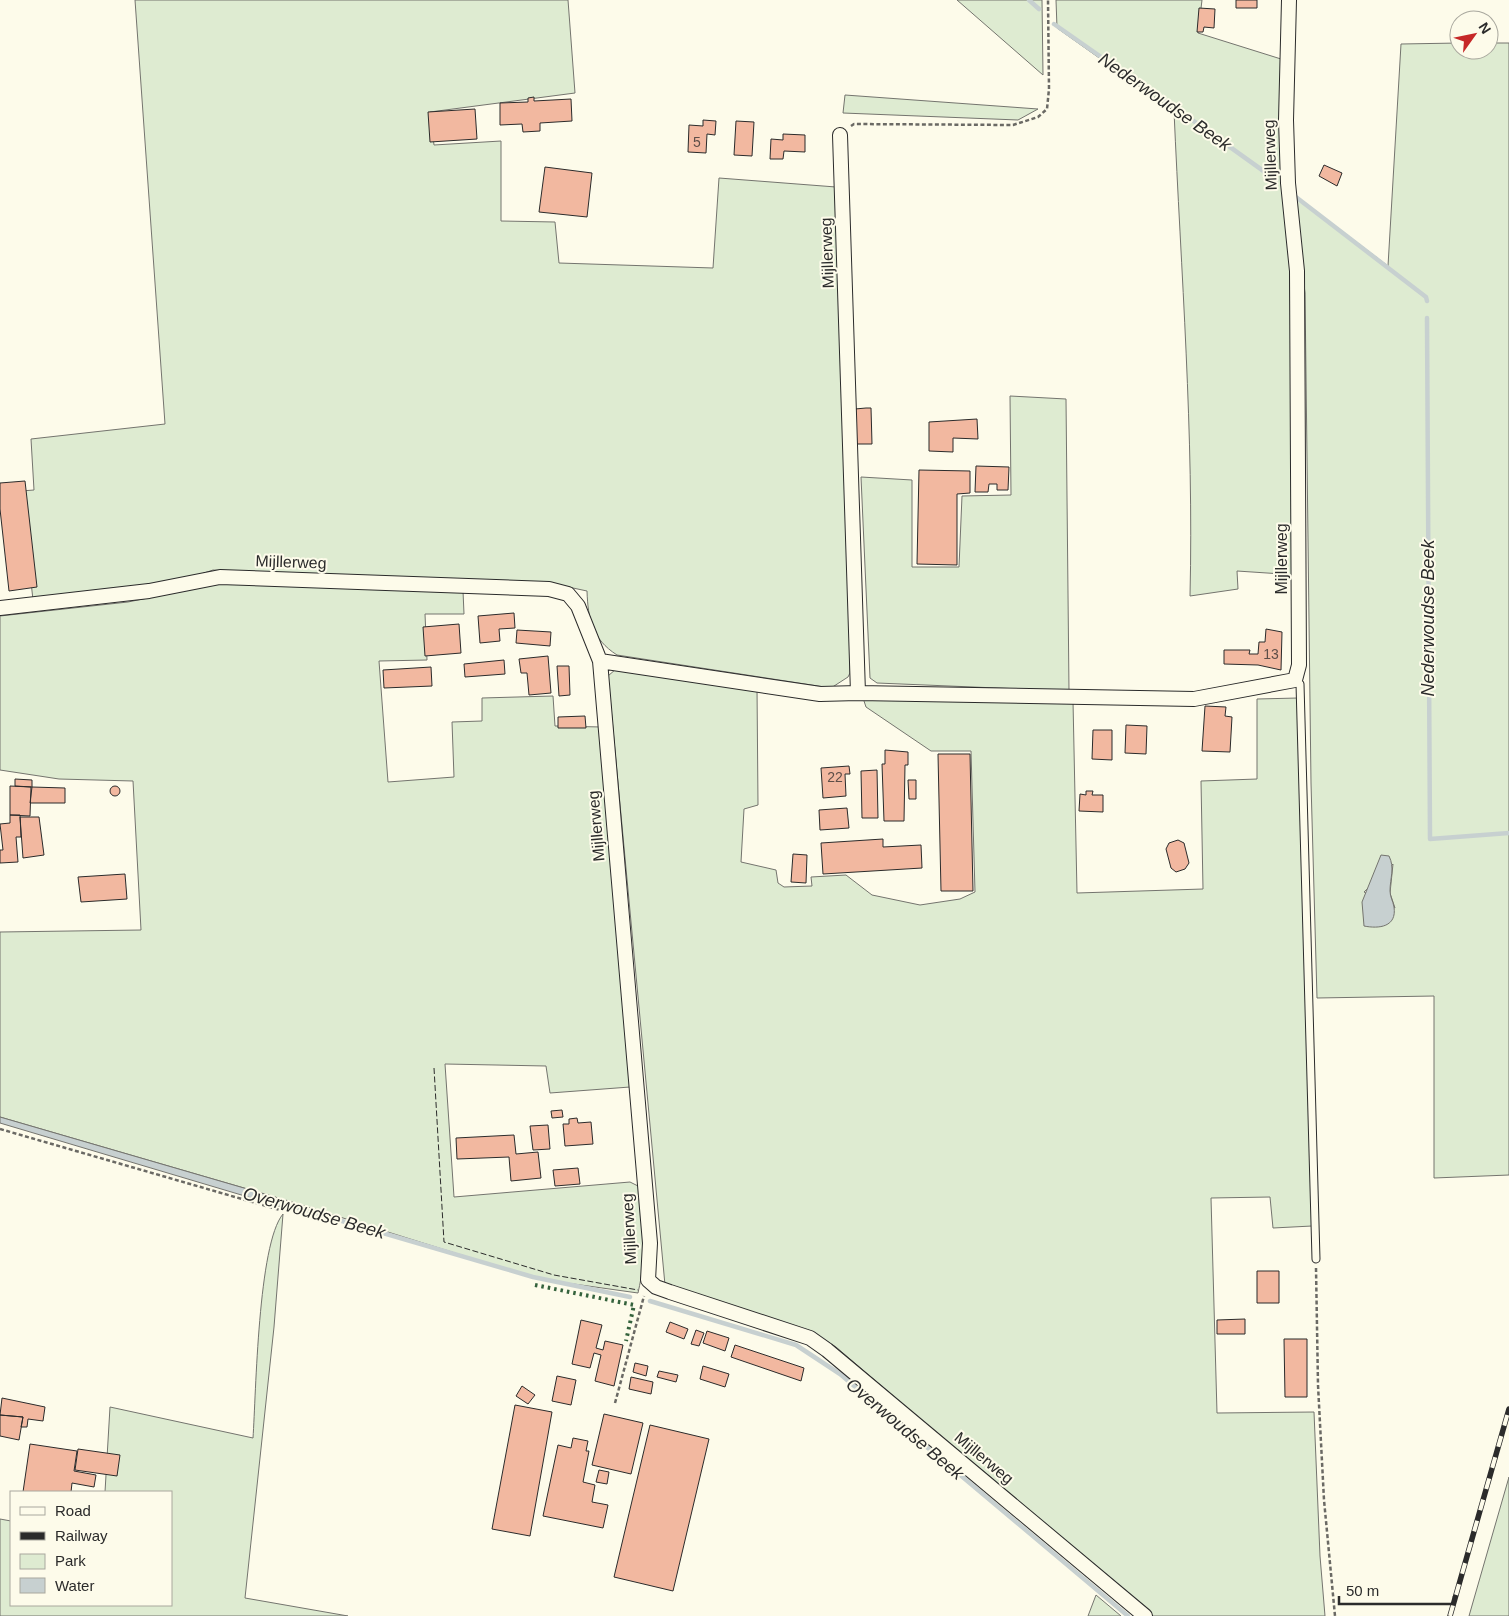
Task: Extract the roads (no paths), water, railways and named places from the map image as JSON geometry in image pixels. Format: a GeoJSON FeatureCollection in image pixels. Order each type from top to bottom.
{"type":"FeatureCollection","features":[{"type":"Feature","properties":{"kind":"street","name":"Mijllerweg"},"geometry":{"type":"LineString","coordinates":[[1289,0],[1287,174],[1297,281],[1299,665],[1295,680]]}},
{"type":"Feature","properties":{"kind":"street","name":"Mijllerweg"},"geometry":{"type":"LineString","coordinates":[[840,135],[858,693]]}},
{"type":"Feature","properties":{"kind":"street","name":"Mijllerweg"},"geometry":{"type":"LineString","coordinates":[[0,608],[150,591],[220,577],[549,589],[568,594],[578,606],[600,661],[600,686],[650,1243],[648,1280],[656,1287],[810,1338],[827,1350],[1145,1616]]}},
{"type":"Feature","properties":{"kind":"street"},"geometry":{"type":"LineString","coordinates":[[600,661],[820,694],[1194,698],[1295,680]]}},
{"type":"Feature","properties":{"kind":"lane"},"geometry":{"type":"LineString","coordinates":[[1295,680],[1300,684],[1316,1259]]}},
{"type":"Feature","properties":{"kind":"water"},"geometry":{"type":"Polygon","coordinates":[[[1381,855],[1389,856],[1391,860],[1390,893],[1394,907],[1393,919],[1390,923],[1381,927],[1364,926],[1362,902],[1381,855]]]}},
{"type":"Feature","properties":{"kind":"water"},"geometry":{"type":"Polygon","coordinates":[[[0,1117],[292,1202],[285,1208],[0,1123],[0,1117]]]}},
{"type":"Feature","properties":{"kind":"waterway","name":"Nederwoudse Beek"},"geometry":{"type":"LineString","coordinates":[[1029,0],[1039,9]]}},
{"type":"Feature","properties":{"kind":"waterway","name":"Nederwoudse Beek"},"geometry":{"type":"LineString","coordinates":[[1054,24],[1128,74],[1276,180]]}},
{"type":"Feature","properties":{"kind":"waterway","name":"Nederwoudse Beek"},"geometry":{"type":"LineString","coordinates":[[1292,194],[1426,297],[1427,301]]}},
{"type":"Feature","properties":{"kind":"waterway","name":"Nederwoudse Beek"},"geometry":{"type":"LineString","coordinates":[[1427,318],[1430,839],[1509,833]]}},
{"type":"Feature","properties":{"kind":"waterway","name":"Overwoudse Beek"},"geometry":{"type":"LineString","coordinates":[[284,1204],[533,1277],[630,1297]]}},
{"type":"Feature","properties":{"kind":"waterway","name":"Overwoudse Beek"},"geometry":{"type":"LineString","coordinates":[[650,1301],[796,1345],[840,1374],[1128,1616]]}},
{"type":"Feature","properties":{"kind":"railway"},"geometry":{"type":"LineString","coordinates":[[1450,1616],[1509,1409]]}}]}
